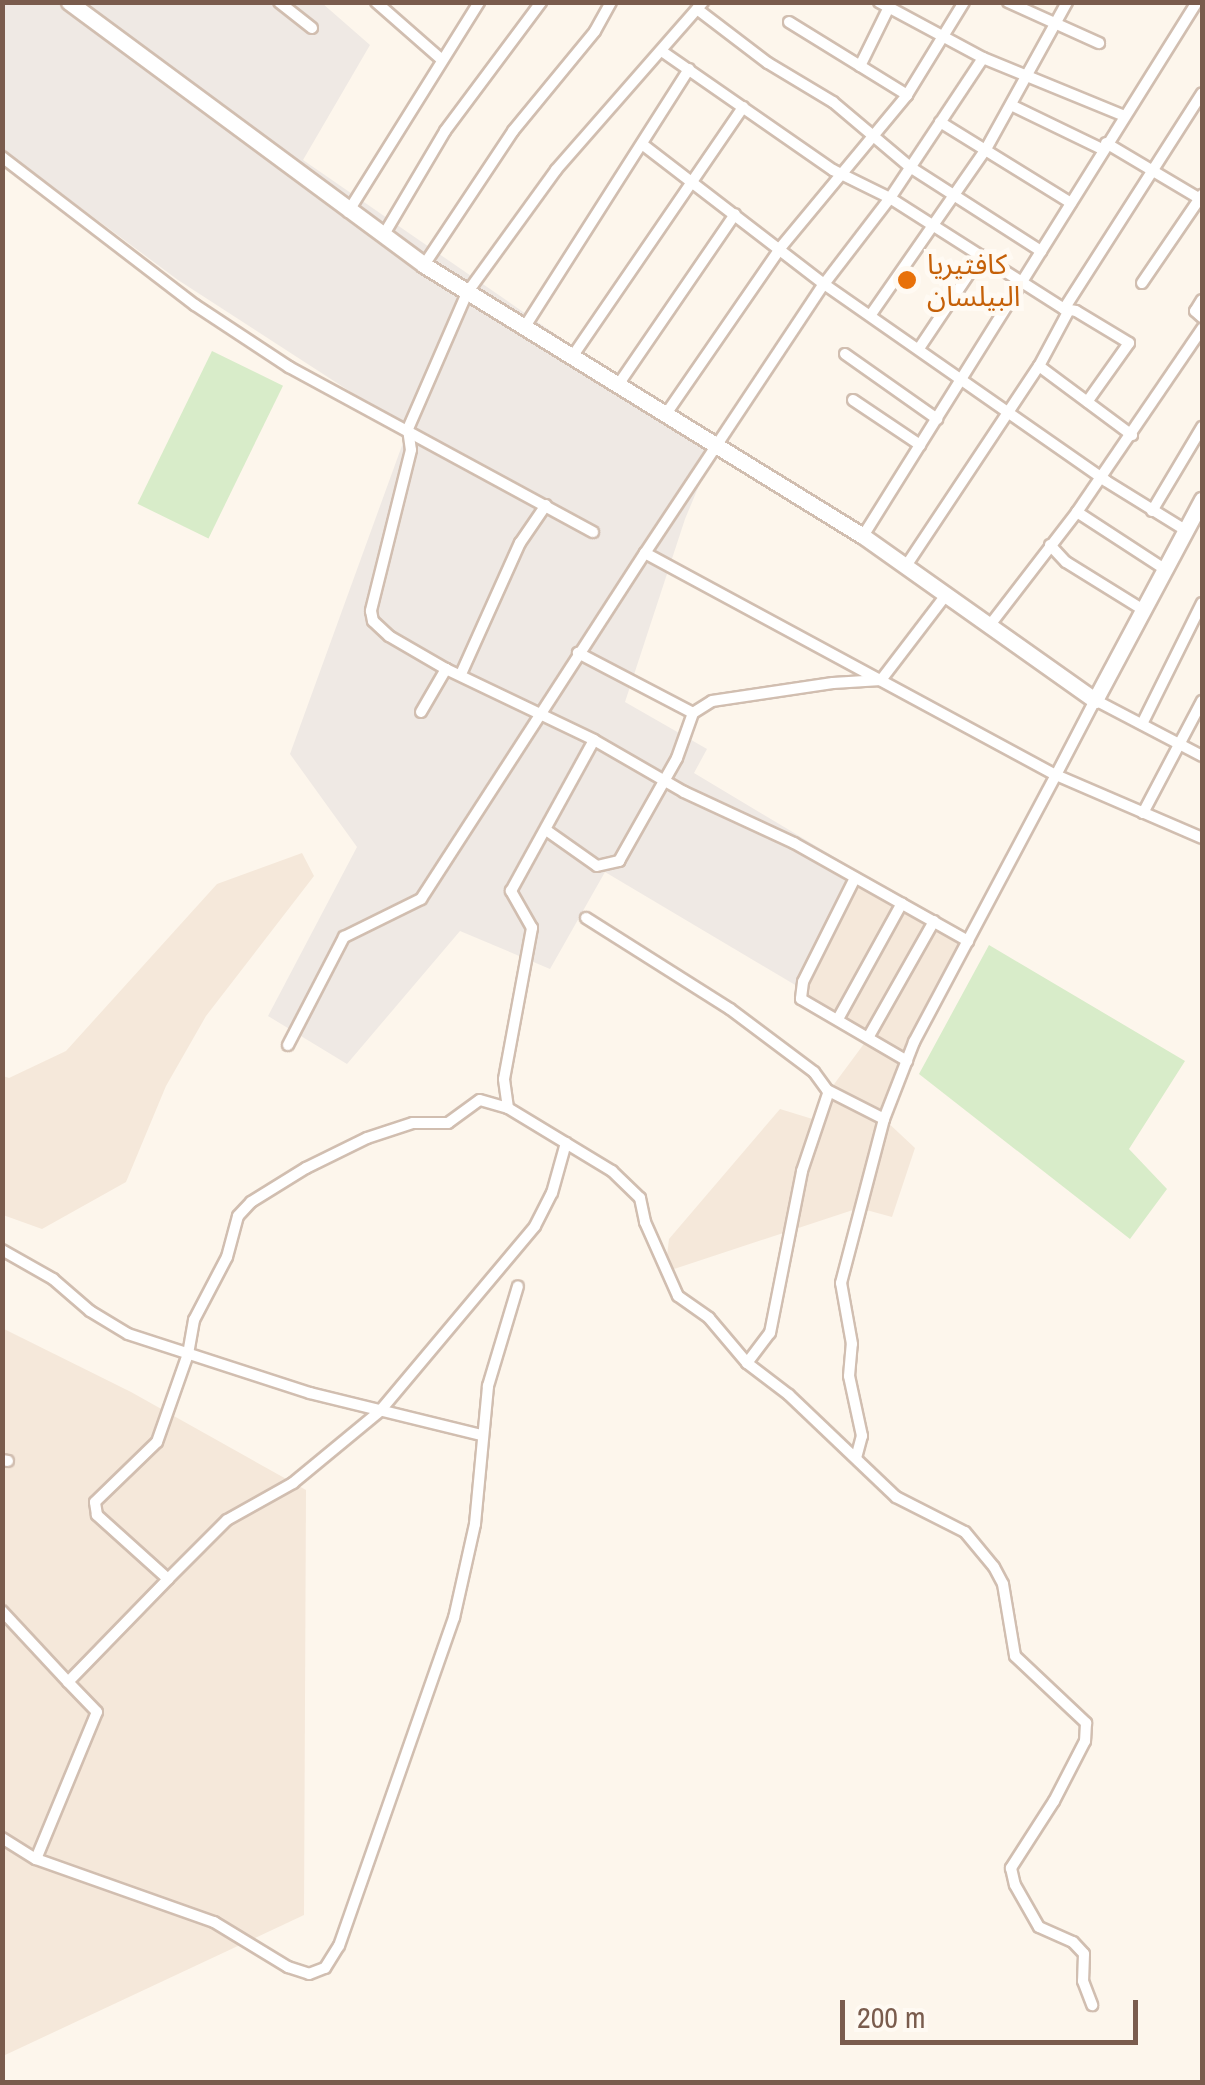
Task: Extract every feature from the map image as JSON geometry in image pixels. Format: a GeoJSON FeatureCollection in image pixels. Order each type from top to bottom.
{"type":"FeatureCollection","features":[{"type":"Feature","properties":{"kind":"street"},"geometry":{"type":"LineString","coordinates":[[69,2],[424,265],[863,536],[1096,700],[1202,756]]}},
{"type":"Feature","properties":{"kind":"street"},"geometry":{"type":"LineString","coordinates":[[279,2],[312,28]]}},
{"type":"Feature","properties":{"kind":"street"},"geometry":{"type":"LineString","coordinates":[[376,2],[442,60]]}},
{"type":"Feature","properties":{"kind":"street"},"geometry":{"type":"LineString","coordinates":[[383,236],[445,131],[541,2]]}},
{"type":"Feature","properties":{"kind":"street"},"geometry":{"type":"LineString","coordinates":[[424,265],[513,132],[595,31],[611,2]]}},
{"type":"Feature","properties":{"kind":"street"},"geometry":{"type":"LineString","coordinates":[[666,414],[781,248],[907,95],[964,2]]}},
{"type":"Feature","properties":{"kind":"street"},"geometry":{"type":"LineString","coordinates":[[1008,2],[1099,43]]}},
{"type":"Feature","properties":{"kind":"street"},"geometry":{"type":"LineString","coordinates":[[872,314],[986,150],[1067,2]]}},
{"type":"Feature","properties":{"kind":"street"},"geometry":{"type":"LineString","coordinates":[[863,536],[1072,203],[1122,116],[1197,2]]}},
{"type":"Feature","properties":{"kind":"street"},"geometry":{"type":"LineString","coordinates":[[348,212],[479,3]]}},
{"type":"Feature","properties":{"kind":"street"},"geometry":{"type":"LineString","coordinates":[[968,941],[594,740],[446,668],[389,636],[373,621],[372,611],[411,450],[408,429],[468,293],[556,170],[701,4],[768,63],[874,133],[910,167],[1041,251]]}},
{"type":"Feature","properties":{"kind":"street"},"geometry":{"type":"LineString","coordinates":[[860,66],[884,5],[983,58],[1122,116]]}},
{"type":"Feature","properties":{"kind":"street"},"geometry":{"type":"LineString","coordinates":[[789,22],[907,95]]}},
{"type":"Feature","properties":{"kind":"street"},"geometry":{"type":"LineString","coordinates":[[662,52],[834,170],[844,171],[890,198],[1066,310],[1076,311],[1128,343],[1087,402]]}},
{"type":"Feature","properties":{"kind":"street"},"geometry":{"type":"LineString","coordinates":[[288,1045],[344,937],[421,899],[536,715],[716,445],[983,58]]}},
{"type":"Feature","properties":{"kind":"street"},"geometry":{"type":"LineString","coordinates":[[524,328],[688,70]]}},
{"type":"Feature","properties":{"kind":"street"},"geometry":{"type":"LineString","coordinates":[[906,566],[1039,366],[1066,310],[1202,93]]}},
{"type":"Feature","properties":{"kind":"street"},"geometry":{"type":"LineString","coordinates":[[1012,105],[1104,146],[1202,198],[1142,283]]}},
{"type":"Feature","properties":{"kind":"street"},"geometry":{"type":"LineString","coordinates":[[572,357],[744,107]]}},
{"type":"Feature","properties":{"kind":"street"},"geometry":{"type":"LineString","coordinates":[[940,122],[1072,203]]}},
{"type":"Feature","properties":{"kind":"street"},"geometry":{"type":"LineString","coordinates":[[642,144],[824,284],[964,377],[1152,512],[1187,531]]}},
{"type":"Feature","properties":{"kind":"street"},"geometry":{"type":"LineString","coordinates":[[2,157],[252,343],[593,532]]}},
{"type":"Feature","properties":{"kind":"street"},"geometry":{"type":"LineString","coordinates":[[618,385],[735,214]]}},
{"type":"Feature","properties":{"kind":"street"},"geometry":{"type":"LineString","coordinates":[[920,347],[981,256]]}},
{"type":"Feature","properties":{"kind":"street"},"geometry":{"type":"LineString","coordinates":[[1202,300],[1195,311],[1202,317]]}},
{"type":"Feature","properties":{"kind":"street"},"geometry":{"type":"LineString","coordinates":[[990,625],[1077,512],[1202,329]]}},
{"type":"Feature","properties":{"kind":"street"},"geometry":{"type":"LineString","coordinates":[[844,354],[937,419]]}},
{"type":"Feature","properties":{"kind":"street"},"geometry":{"type":"LineString","coordinates":[[1039,366],[1132,435]]}},
{"type":"Feature","properties":{"kind":"street"},"geometry":{"type":"LineString","coordinates":[[853,400],[920,446]]}},
{"type":"Feature","properties":{"kind":"street"},"geometry":{"type":"LineString","coordinates":[[1152,512],[1202,428]]}},
{"type":"Feature","properties":{"kind":"street"},"geometry":{"type":"LineString","coordinates":[[856,1458],[862,1436],[850,1376],[852,1344],[841,1283],[884,1119],[907,1060],[968,941],[1202,500]]}},
{"type":"Feature","properties":{"kind":"street"},"geometry":{"type":"LineString","coordinates":[[461,674],[520,543],[546,505]]}},
{"type":"Feature","properties":{"kind":"street"},"geometry":{"type":"LineString","coordinates":[[1077,512],[1166,570]]}},
{"type":"Feature","properties":{"kind":"street"},"geometry":{"type":"LineString","coordinates":[[1050,545],[1066,562],[1145,612]]}},
{"type":"Feature","properties":{"kind":"street"},"geometry":{"type":"LineString","coordinates":[[645,552],[1056,776],[1202,838]]}},
{"type":"Feature","properties":{"kind":"street"},"geometry":{"type":"LineString","coordinates":[[881,680],[946,595]]}},
{"type":"Feature","properties":{"kind":"street"},"geometry":{"type":"LineString","coordinates":[[1142,724],[1202,603]]}},
{"type":"Feature","properties":{"kind":"street"},"geometry":{"type":"LineString","coordinates":[[578,654],[693,713]]}},
{"type":"Feature","properties":{"kind":"street"},"geometry":{"type":"LineString","coordinates":[[422,712],[446,668]]}},
{"type":"Feature","properties":{"kind":"street"},"geometry":{"type":"LineString","coordinates":[[546,830],[597,866],[612,866],[664,781],[693,713],[712,701],[833,682],[881,680]]}},
{"type":"Feature","properties":{"kind":"street"},"geometry":{"type":"LineString","coordinates":[[1143,813],[1202,701]]}},
{"type":"Feature","properties":{"kind":"street"},"geometry":{"type":"LineString","coordinates":[[508,1108],[504,1079],[532,928],[511,891],[594,740]]}},
{"type":"Feature","properties":{"kind":"street"},"geometry":{"type":"LineString","coordinates":[[855,878],[803,982],[801,999],[907,1060]]}},
{"type":"Feature","properties":{"kind":"street"},"geometry":{"type":"LineString","coordinates":[[838,1019],[902,903]]}},
{"type":"Feature","properties":{"kind":"street"},"geometry":{"type":"LineString","coordinates":[[586,918],[730,1010],[814,1072],[829,1091],[884,1119]]}},
{"type":"Feature","properties":{"kind":"street"},"geometry":{"type":"LineString","coordinates":[[869,1036],[934,921]]}},
{"type":"Feature","properties":{"kind":"street"},"geometry":{"type":"LineString","coordinates":[[747,1363],[770,1334],[802,1171],[829,1091]]}},
{"type":"Feature","properties":{"kind":"street"},"geometry":{"type":"LineString","coordinates":[[168,1578],[97,1516],[96,1502],[156,1442],[188,1354],[194,1320],[226,1257],[238,1216],[251,1202],[367,1138],[413,1123],[448,1123],[480,1100],[508,1108],[612,1171],[640,1198],[652,1239],[678,1296],[709,1318],[747,1363],[789,1394],[896,1497],[965,1532],[1003,1584],[1015,1656],[1086,1722],[1085,1740],[1054,1801],[1011,1868],[1014,1885],[1039,1927],[1073,1942],[1084,1954],[1083,1981],[1092,2006]]}},
{"type":"Feature","properties":{"kind":"street"},"geometry":{"type":"LineString","coordinates":[[68,1682],[227,1520],[293,1483],[380,1410],[536,1226],[552,1193],[566,1143]]}},
{"type":"Feature","properties":{"kind":"street"},"geometry":{"type":"LineString","coordinates":[[2,1250],[53,1279],[90,1311],[128,1334],[380,1410],[481,1435]]}},
{"type":"Feature","properties":{"kind":"street"},"geometry":{"type":"LineString","coordinates":[[2,1838],[36,1859],[214,1922],[288,1967],[309,1974],[324,1968],[338,1946],[454,1618],[474,1524],[488,1386],[518,1286]]}},
{"type":"Feature","properties":{"kind":"street"},"geometry":{"type":"LineString","coordinates":[[2,1611],[97,1712],[36,1859]]}},
{"type":"Feature","properties":{"kind":"shaded area"},"geometry":{"type":"Polygon","coordinates":[[[2,3],[322,3],[370,45],[303,160],[716,445],[685,519],[625,702],[707,749],[694,773],[861,873],[802,989],[605,872],[550,969],[460,931],[347,1064],[268,1016],[357,847],[290,754],[408,429],[178,280],[3,150],[2,3]]]}},
{"type":"Feature","properties":{"kind":"shaded area"},"geometry":{"type":"Polygon","coordinates":[[[302,853],[314,876],[206,1016],[166,1086],[126,1182],[42,1229],[3,1215],[3,1076],[9,1078],[66,1051],[217,884],[302,853]]]}},
{"type":"Feature","properties":{"kind":"shaded area"},"geometry":{"type":"Polygon","coordinates":[[[855,878],[968,941],[884,1119],[915,1148],[892,1217],[859,1208],[665,1272],[669,1239],[780,1109],[819,1121],[829,1091],[869,1037],[801,999],[855,878]]]}},
{"type":"Feature","properties":{"kind":"shaded area"},"geometry":{"type":"Polygon","coordinates":[[[2,1328],[131,1392],[306,1490],[304,1915],[3,2056],[2,1328]]]}},
{"type":"Feature","properties":{"kind":"green space"},"geometry":{"type":"Polygon","coordinates":[[[212,351],[283,386],[208,538],[137,504],[212,351]]]}},
{"type":"Feature","properties":{"kind":"green space"},"geometry":{"type":"Polygon","coordinates":[[[989,945],[1185,1061],[1129,1149],[1167,1189],[1130,1239],[919,1074],[989,945]]]}},
{"type":"Feature","properties":{"kind":"place","name":"كافتيريا البيلسان"},"geometry":{"type":"Point","coordinates":[907,280]}}]}
